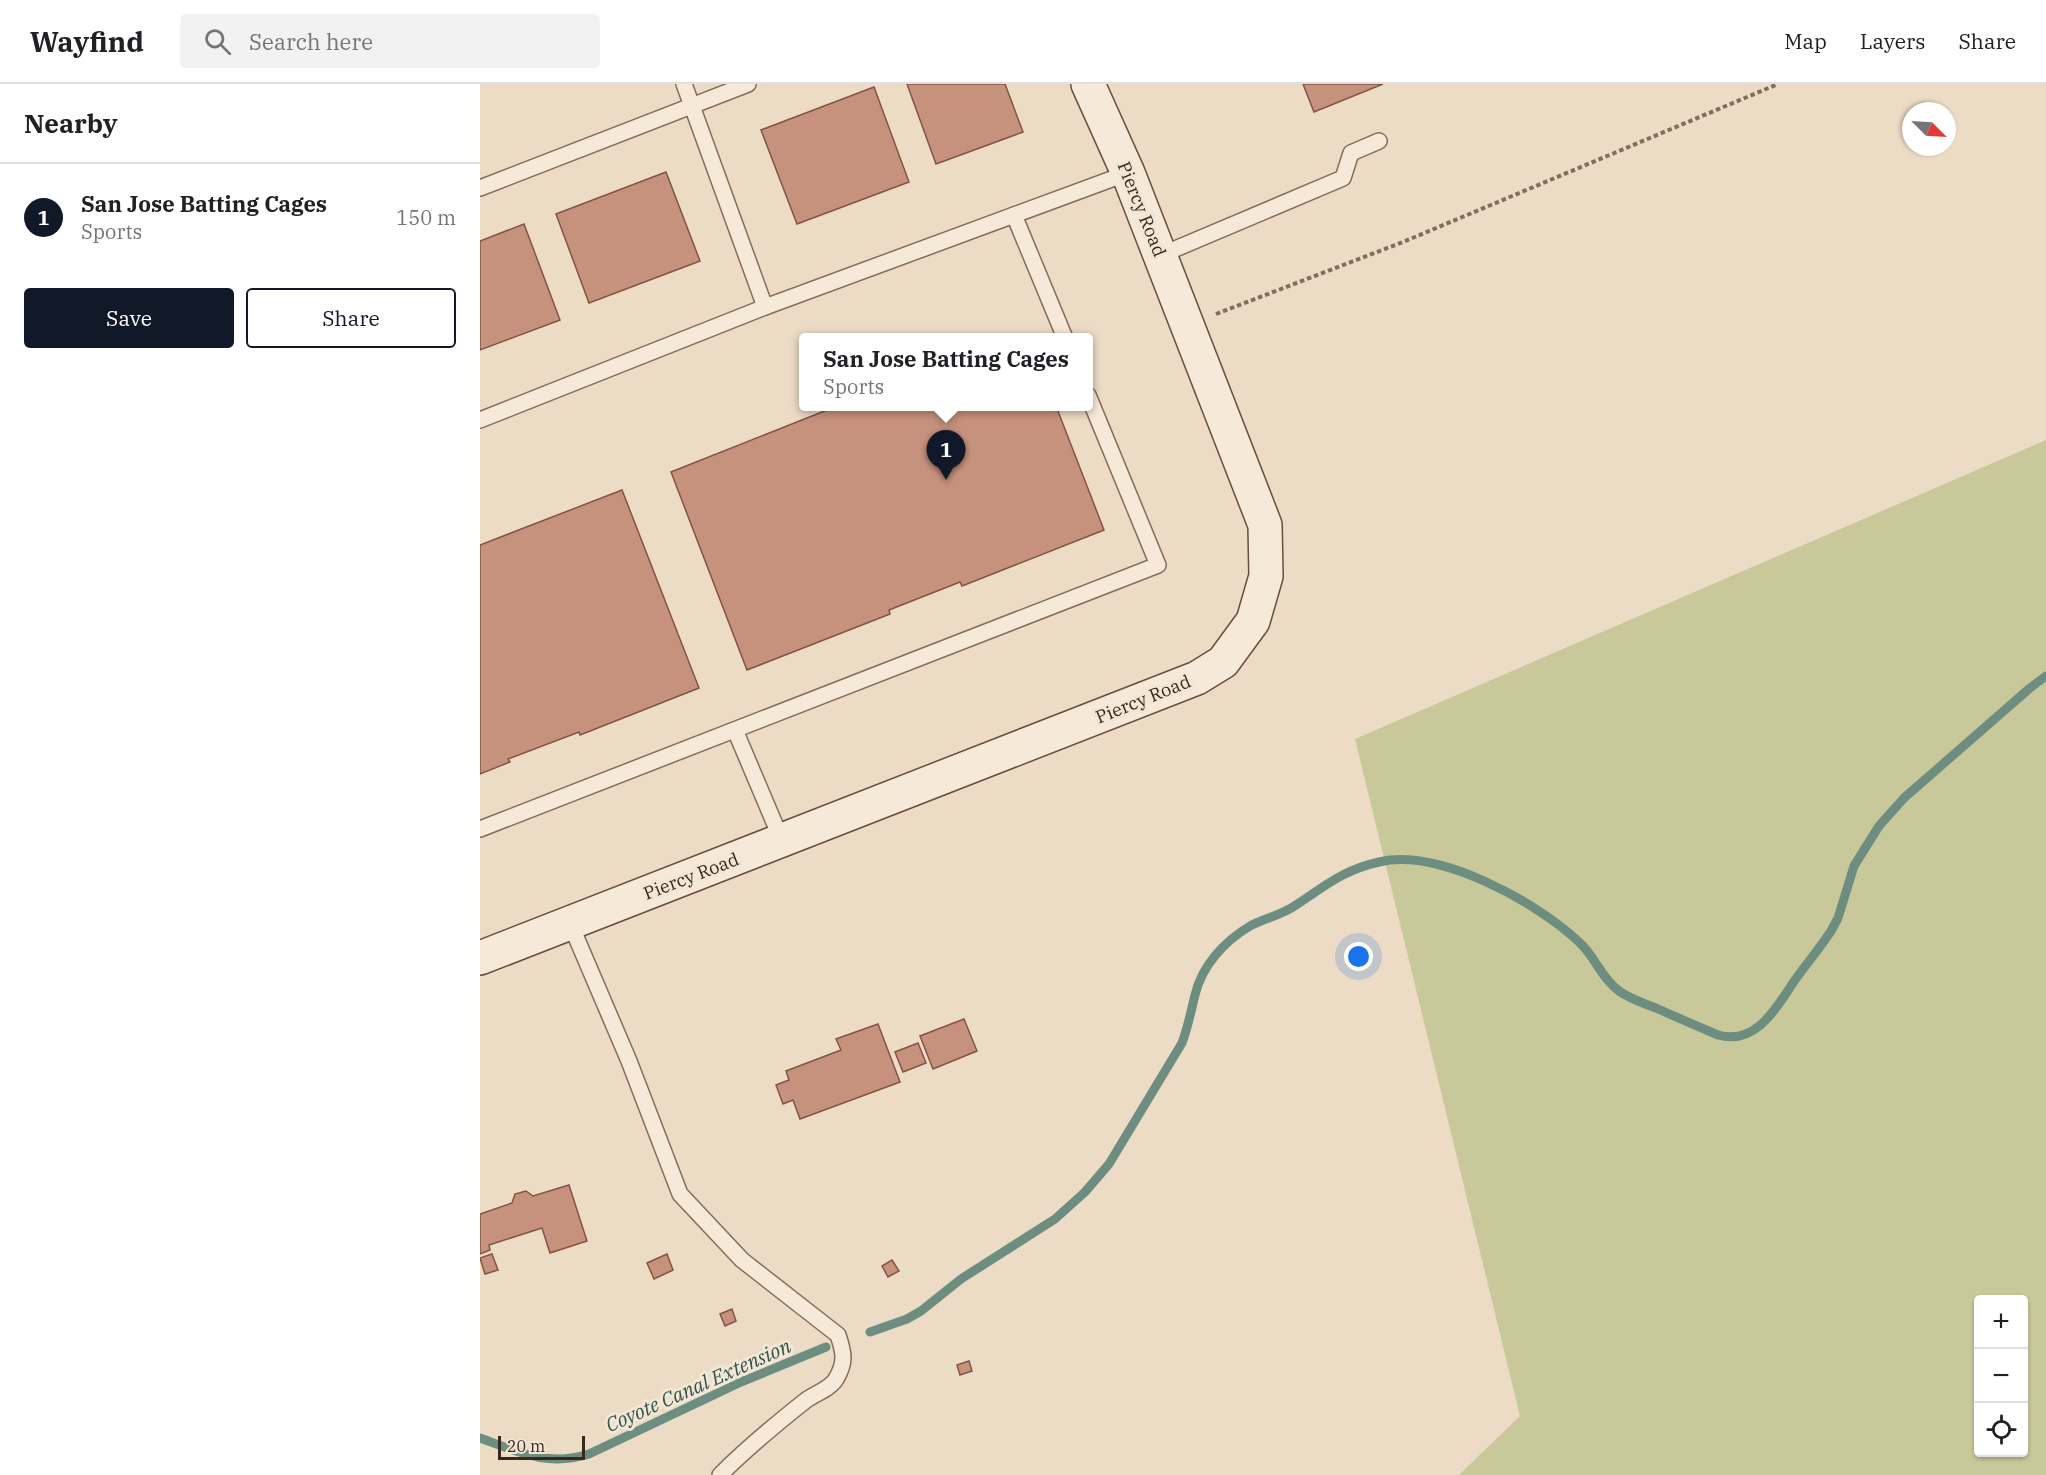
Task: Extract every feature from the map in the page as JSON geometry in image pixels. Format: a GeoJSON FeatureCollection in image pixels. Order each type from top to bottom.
{"type":"FeatureCollection","features":[{"type":"Feature","properties":{"kind":"street","name":"Piercy Road"},"geometry":{"type":"LineString","coordinates":[[480,958],[1197,678],[1223,662],[1253,621],[1266,576],[1265,525],[1161,255],[1128,173],[1088,84]]}},
{"type":"Feature","properties":{"kind":"lane"},"geometry":{"type":"LineString","coordinates":[[684,84],[765,307]]}},
{"type":"Feature","properties":{"kind":"lane"},"geometry":{"type":"LineString","coordinates":[[480,188],[747,84]]}},
{"type":"Feature","properties":{"kind":"lane"},"geometry":{"type":"LineString","coordinates":[[1161,255],[1343,178],[1351,153],[1379,141]]}},
{"type":"Feature","properties":{"kind":"lane"},"geometry":{"type":"LineString","coordinates":[[480,420],[765,307],[1128,173]]}},
{"type":"Feature","properties":{"kind":"lane"},"geometry":{"type":"LineString","coordinates":[[1014,215],[1063,333]]}},
{"type":"Feature","properties":{"kind":"lane"},"geometry":{"type":"LineString","coordinates":[[480,829],[1158,565],[1093,405]]}},
{"type":"Feature","properties":{"kind":"lane"},"geometry":{"type":"LineString","coordinates":[[735,730],[782,841]]}},
{"type":"Feature","properties":{"kind":"lane"},"geometry":{"type":"LineString","coordinates":[[570,922],[629,1061],[680,1194],[742,1260],[838,1335],[843,1350],[844,1362],[835,1382],[807,1399],[720,1475]]}},
{"type":"Feature","properties":{"kind":"path"},"geometry":{"type":"LineString","coordinates":[[1187,326],[1403,242],[1778,84]]}},
{"type":"Feature","properties":{"kind":"green space"},"geometry":{"type":"Polygon","coordinates":[[[2046,440],[2046,1475],[1459,1475],[1520,1416],[1355,739],[2046,440]]]}},
{"type":"Feature","properties":{"kind":"building"},"geometry":{"type":"Polygon","coordinates":[[[907,84],[1005,84],[1023,132],[936,164],[907,84]]]}},
{"type":"Feature","properties":{"kind":"building"},"geometry":{"type":"Polygon","coordinates":[[[1303,84],[1383,84],[1314,112],[1303,84]]]}},
{"type":"Feature","properties":{"kind":"building"},"geometry":{"type":"Polygon","coordinates":[[[874,87],[909,182],[797,224],[761,130],[874,87]]]}},
{"type":"Feature","properties":{"kind":"building"},"geometry":{"type":"Polygon","coordinates":[[[666,172],[700,261],[589,303],[556,214],[666,172]]]}},
{"type":"Feature","properties":{"kind":"building"},"geometry":{"type":"Polygon","coordinates":[[[524,224],[560,320],[480,350],[480,241],[524,224]]]}},
{"type":"Feature","properties":{"kind":"building"},"geometry":{"type":"Polygon","coordinates":[[[824,411],[1058,411],[1104,530],[962,586],[960,582],[889,610],[890,614],[747,670],[671,472],[824,411]]]}},
{"type":"Feature","properties":{"kind":"building"},"geometry":{"type":"Polygon","coordinates":[[[622,490],[699,688],[580,735],[579,732],[508,759],[510,762],[480,774],[480,545],[622,490]]]}},
{"type":"Feature","properties":{"kind":"building"},"geometry":{"type":"Polygon","coordinates":[[[964,1019],[977,1051],[933,1069],[920,1036],[964,1019]]]}},
{"type":"Feature","properties":{"kind":"building"},"geometry":{"type":"Polygon","coordinates":[[[878,1024],[900,1082],[800,1119],[793,1100],[783,1104],[776,1085],[789,1080],[786,1071],[841,1050],[836,1039],[878,1024]]]}},
{"type":"Feature","properties":{"kind":"building"},"geometry":{"type":"Polygon","coordinates":[[[918,1043],[926,1063],[903,1072],[895,1052],[918,1043]]]}},
{"type":"Feature","properties":{"kind":"building"},"geometry":{"type":"Polygon","coordinates":[[[569,1185],[587,1241],[550,1253],[542,1228],[489,1245],[490,1250],[480,1254],[480,1214],[512,1203],[515,1194],[526,1191],[533,1196],[569,1185]]]}},
{"type":"Feature","properties":{"kind":"building"},"geometry":{"type":"Polygon","coordinates":[[[492,1254],[498,1270],[485,1274],[480,1258],[492,1254]]]}},
{"type":"Feature","properties":{"kind":"building"},"geometry":{"type":"Polygon","coordinates":[[[667,1254],[673,1270],[654,1279],[647,1263],[667,1254]]]}},
{"type":"Feature","properties":{"kind":"building"},"geometry":{"type":"Polygon","coordinates":[[[892,1260],[899,1271],[888,1277],[882,1266],[892,1260]]]}},
{"type":"Feature","properties":{"kind":"building"},"geometry":{"type":"Polygon","coordinates":[[[732,1309],[736,1321],[725,1326],[720,1314],[732,1309]]]}},
{"type":"Feature","properties":{"kind":"building"},"geometry":{"type":"Polygon","coordinates":[[[969,1361],[972,1371],[960,1375],[957,1365],[969,1361]]]}},
{"type":"Feature","properties":{"kind":"waterway","name":"Coyote Canal Extension"},"geometry":{"type":"LineString","coordinates":[[870,1332],[907,1319],[921,1311],[961,1279],[1055,1219],[1085,1192],[1109,1164],[1182,1043],[1198,984],[1209,964],[1223,947],[1250,926],[1285,911],[1335,879],[1366,865],[1403,860],[1430,863],[1486,882],[1538,911],[1579,942],[1607,980],[1628,996],[1718,1035],[1732,1037],[1744,1035],[1755,1029],[1773,1012],[1831,931],[1838,918],[1854,866],[1879,826],[1904,798],[2046,676]]}},
{"type":"Feature","properties":{"kind":"waterway","name":"Coyote Canal Extension"},"geometry":{"type":"LineString","coordinates":[[480,1438],[533,1456],[574,1458],[589,1454],[741,1382],[826,1347]]}},
{"type":"Feature","properties":{"kind":"place","name":"San Jose Batting Cages"},"geometry":{"type":"Point","coordinates":[946,480]}}]}
